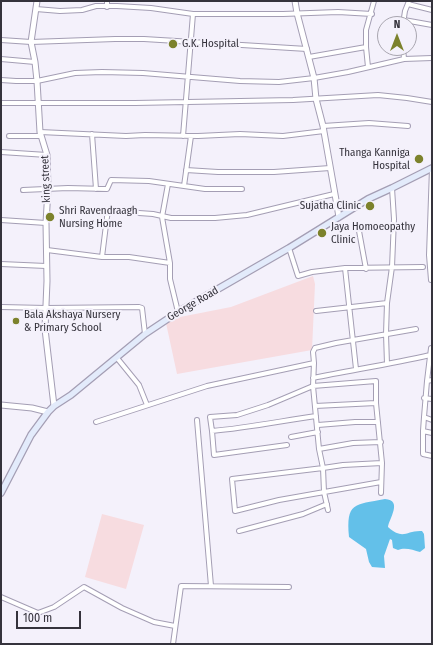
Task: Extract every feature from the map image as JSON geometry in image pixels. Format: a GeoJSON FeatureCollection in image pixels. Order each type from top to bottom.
{"type":"FeatureCollection","features":[{"type":"Feature","properties":{"kind":"main road","name":"George Road"},"geometry":{"type":"LineString","coordinates":[[1,493],[31,435],[48,412],[54,406],[71,396],[145,334],[178,312],[289,248],[368,199],[432,168]]}},
{"type":"Feature","properties":{"kind":"street","name":"king street"},"geometry":{"type":"LineString","coordinates":[[37,1],[31,42],[36,62],[40,134],[47,154],[48,190],[46,223],[47,250],[45,329],[54,406]]}},
{"type":"Feature","properties":{"kind":"street"},"geometry":{"type":"LineString","coordinates":[[107,1],[107,7]]}},
{"type":"Feature","properties":{"kind":"street"},"geometry":{"type":"LineString","coordinates":[[295,1],[310,57],[316,99],[339,217]]}},
{"type":"Feature","properties":{"kind":"street"},"geometry":{"type":"LineString","coordinates":[[368,67],[366,30],[372,14],[374,1]]}},
{"type":"Feature","properties":{"kind":"street"},"geometry":{"type":"LineString","coordinates":[[405,16],[408,3],[432,10]]}},
{"type":"Feature","properties":{"kind":"street"},"geometry":{"type":"LineString","coordinates":[[36,10],[82,10],[96,6],[117,6],[151,8],[193,14],[338,12],[372,14]]}},
{"type":"Feature","properties":{"kind":"street"},"geometry":{"type":"LineString","coordinates":[[183,136],[193,14]]}},
{"type":"Feature","properties":{"kind":"street"},"geometry":{"type":"LineString","coordinates":[[417,23],[432,25]]}},
{"type":"Feature","properties":{"kind":"street"},"geometry":{"type":"LineString","coordinates":[[1,40],[31,42],[115,38],[307,49]]}},
{"type":"Feature","properties":{"kind":"street"},"geometry":{"type":"LineString","coordinates":[[310,57],[366,47]]}},
{"type":"Feature","properties":{"kind":"street"},"geometry":{"type":"LineString","coordinates":[[1,80],[37,81],[75,73],[102,72],[143,73],[261,82],[285,82],[348,72],[404,58],[432,58]]}},
{"type":"Feature","properties":{"kind":"street"},"geometry":{"type":"LineString","coordinates":[[1,59],[36,62]]}},
{"type":"Feature","properties":{"kind":"street"},"geometry":{"type":"LineString","coordinates":[[1,103],[185,102],[316,99],[378,95],[432,102]]}},
{"type":"Feature","properties":{"kind":"street"},"geometry":{"type":"LineString","coordinates":[[9,136],[40,134],[191,136],[246,134],[283,136],[323,129],[368,124],[408,126]]}},
{"type":"Feature","properties":{"kind":"street"},"geometry":{"type":"LineString","coordinates":[[92,134],[96,189]]}},
{"type":"Feature","properties":{"kind":"street"},"geometry":{"type":"LineString","coordinates":[[184,186],[191,136]]}},
{"type":"Feature","properties":{"kind":"street"},"geometry":{"type":"LineString","coordinates":[[1,152],[47,154]]}},
{"type":"Feature","properties":{"kind":"street"},"geometry":{"type":"LineString","coordinates":[[186,170],[218,172],[274,172],[330,168]]}},
{"type":"Feature","properties":{"kind":"street"},"geometry":{"type":"LineString","coordinates":[[431,280],[430,255],[432,168]]}},
{"type":"Feature","properties":{"kind":"street"},"geometry":{"type":"LineString","coordinates":[[23,190],[68,188],[107,189],[111,180],[142,181],[205,189],[242,189]]}},
{"type":"Feature","properties":{"kind":"street"},"geometry":{"type":"LineString","coordinates":[[168,184],[162,217],[170,263],[170,279],[178,312]]}},
{"type":"Feature","properties":{"kind":"street"},"geometry":{"type":"LineString","coordinates":[[387,364],[387,303],[392,267],[394,219],[392,188]]}},
{"type":"Feature","properties":{"kind":"street"},"geometry":{"type":"LineString","coordinates":[[102,257],[108,212],[135,213],[183,219],[216,218],[247,215],[334,194]]}},
{"type":"Feature","properties":{"kind":"street"},"geometry":{"type":"LineString","coordinates":[[1,220],[46,223]]}},
{"type":"Feature","properties":{"kind":"street"},"geometry":{"type":"LineString","coordinates":[[359,231],[366,268]]}},
{"type":"Feature","properties":{"kind":"street"},"geometry":{"type":"LineString","coordinates":[[289,248],[298,276],[312,272],[345,268],[423,267]]}},
{"type":"Feature","properties":{"kind":"street"},"geometry":{"type":"LineString","coordinates":[[47,250],[102,257],[129,257],[170,263]]}},
{"type":"Feature","properties":{"kind":"street"},"geometry":{"type":"LineString","coordinates":[[1,264],[46,266]]}},
{"type":"Feature","properties":{"kind":"street"},"geometry":{"type":"LineString","coordinates":[[345,268],[356,369]]}},
{"type":"Feature","properties":{"kind":"street"},"geometry":{"type":"LineString","coordinates":[[316,311],[387,303]]}},
{"type":"Feature","properties":{"kind":"street"},"geometry":{"type":"LineString","coordinates":[[1,307],[139,307],[142,308],[145,334]]}},
{"type":"Feature","properties":{"kind":"street"},"geometry":{"type":"LineString","coordinates":[[328,510],[324,492],[323,468],[319,449],[318,425],[312,378],[314,363],[313,352],[315,348],[416,329]]}},
{"type":"Feature","properties":{"kind":"street"},"geometry":{"type":"LineString","coordinates":[[432,348],[430,355],[430,380],[424,398],[423,431],[423,454],[432,456]]}},
{"type":"Feature","properties":{"kind":"street"},"geometry":{"type":"LineString","coordinates":[[312,378],[430,355]]}},
{"type":"Feature","properties":{"kind":"street"},"geometry":{"type":"LineString","coordinates":[[117,358],[139,385],[147,405]]}},
{"type":"Feature","properties":{"kind":"street"},"geometry":{"type":"LineString","coordinates":[[96,422],[207,386],[314,363]]}},
{"type":"Feature","properties":{"kind":"street"},"geometry":{"type":"LineString","coordinates":[[287,445],[214,455],[210,417],[237,415],[313,386],[376,381],[376,403],[382,464],[380,482],[381,493]]}},
{"type":"Feature","properties":{"kind":"street"},"geometry":{"type":"LineString","coordinates":[[424,398],[432,399]]}},
{"type":"Feature","properties":{"kind":"street"},"geometry":{"type":"LineString","coordinates":[[315,406],[376,403]]}},
{"type":"Feature","properties":{"kind":"street"},"geometry":{"type":"LineString","coordinates":[[1,405],[32,408],[48,412]]}},
{"type":"Feature","properties":{"kind":"street"},"geometry":{"type":"LineString","coordinates":[[212,431],[316,416]]}},
{"type":"Feature","properties":{"kind":"street"},"geometry":{"type":"LineString","coordinates":[[424,417],[432,420]]}},
{"type":"Feature","properties":{"kind":"street"},"geometry":{"type":"LineString","coordinates":[[197,420],[211,586]]}},
{"type":"Feature","properties":{"kind":"street"},"geometry":{"type":"LineString","coordinates":[[318,425],[378,422]]}},
{"type":"Feature","properties":{"kind":"street"},"geometry":{"type":"LineString","coordinates":[[423,431],[432,433]]}},
{"type":"Feature","properties":{"kind":"street"},"geometry":{"type":"LineString","coordinates":[[291,437],[318,432]]}},
{"type":"Feature","properties":{"kind":"street"},"geometry":{"type":"LineString","coordinates":[[319,449],[353,443],[380,442]]}},
{"type":"Feature","properties":{"kind":"street"},"geometry":{"type":"LineString","coordinates":[[380,482],[279,500],[234,510],[231,481],[232,479],[344,465],[382,464]]}},
{"type":"Feature","properties":{"kind":"street"},"geometry":{"type":"LineString","coordinates":[[239,531],[303,514],[327,504]]}},
{"type":"Feature","properties":{"kind":"street"},"geometry":{"type":"LineString","coordinates":[[172,644],[182,586],[289,587]]}},
{"type":"Feature","properties":{"kind":"street"},"geometry":{"type":"LineString","coordinates":[[1,596],[38,613],[54,607],[84,587],[122,608],[154,622],[175,626]]}},
{"type":"Feature","properties":{"kind":"shaded area"},"geometry":{"type":"Polygon","coordinates":[[[313,276],[315,284],[312,350],[177,374],[166,323],[180,317],[231,307],[313,276]]]}},
{"type":"Feature","properties":{"kind":"shaded area"},"geometry":{"type":"Polygon","coordinates":[[[102,514],[144,525],[126,589],[85,577],[102,514]]]}},
{"type":"Feature","properties":{"kind":"water"},"geometry":{"type":"Polygon","coordinates":[[[385,499],[390,500],[394,506],[388,527],[393,531],[402,534],[422,531],[424,534],[425,548],[420,552],[406,549],[398,550],[393,548],[392,540],[390,539],[384,556],[385,568],[372,567],[369,562],[366,549],[349,537],[349,517],[354,507],[359,504],[385,499]]]}},
{"type":"Feature","properties":{"kind":"place","name":"G.K. Hospital"},"geometry":{"type":"Point","coordinates":[173,44]}},
{"type":"Feature","properties":{"kind":"place","name":"Thanga Kanniga Hospital"},"geometry":{"type":"Point","coordinates":[419,159]}},
{"type":"Feature","properties":{"kind":"place","name":"Sujatha Clinic"},"geometry":{"type":"Point","coordinates":[370,206]}},
{"type":"Feature","properties":{"kind":"place","name":"Shri Ravendraagh Nursing Home"},"geometry":{"type":"Point","coordinates":[50,217]}},
{"type":"Feature","properties":{"kind":"place","name":"Jaya Homoeopathy Clinic"},"geometry":{"type":"Point","coordinates":[322,233]}},
{"type":"Feature","properties":{"kind":"place","name":"Bala Akshaya Nursery & Primary School"},"geometry":{"type":"Point","coordinates":[16,321]}}]}
